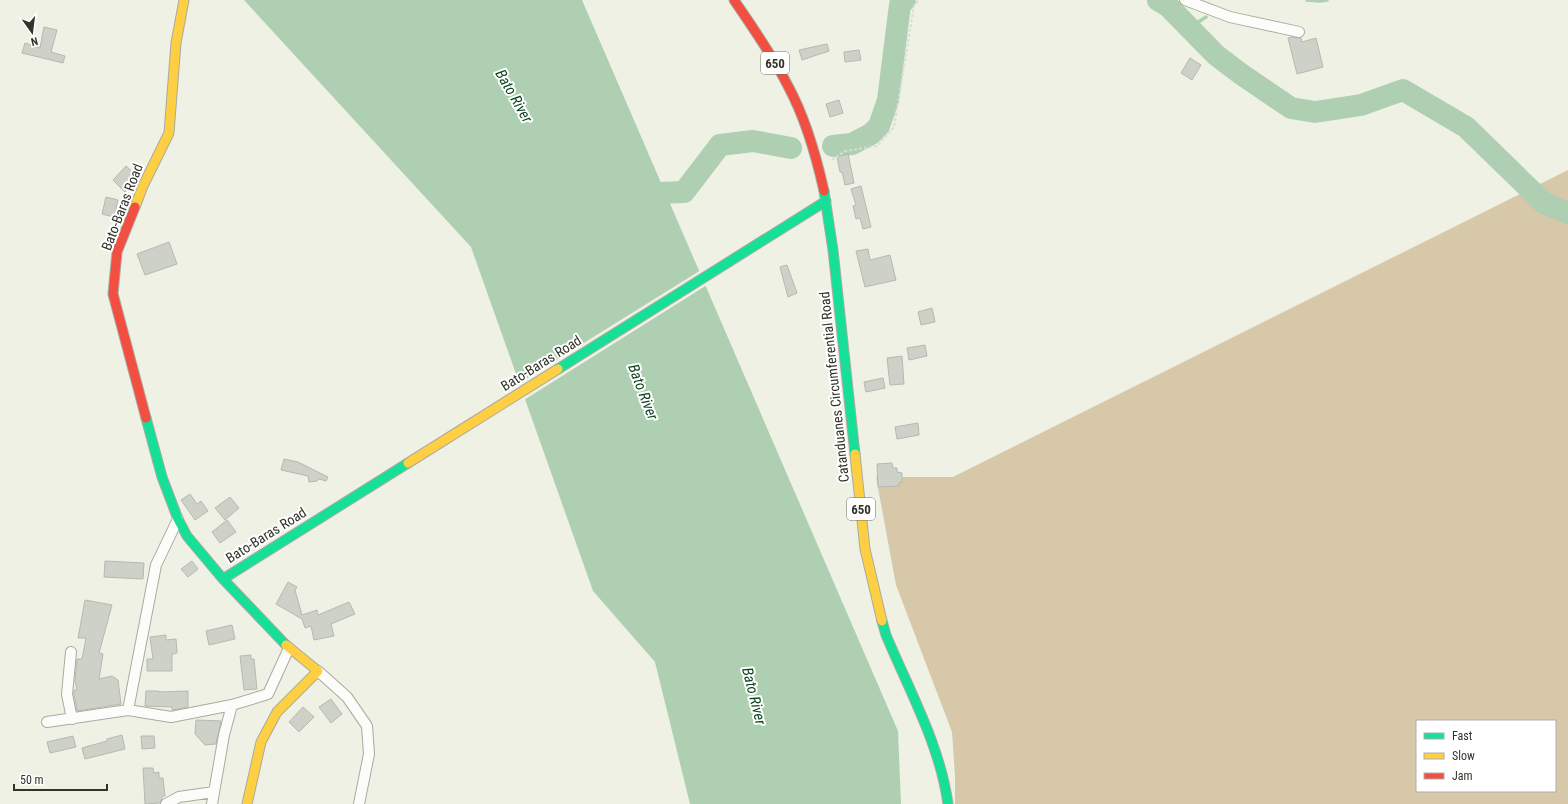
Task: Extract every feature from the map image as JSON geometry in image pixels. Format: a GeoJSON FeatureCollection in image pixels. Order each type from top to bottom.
{"type":"FeatureCollection","features":[{"type":"Feature","properties":{"kind":"main road","name":"Bato-Baras Road"},"geometry":{"type":"LineString","coordinates":[[184,0],[176,43],[169,134],[143,186],[117,252],[113,294],[162,477],[178,519],[187,536],[223,579],[826,201]]}},
{"type":"Feature","properties":{"kind":"main road","name":"Catanduanes Circumferential Road"},"geometry":{"type":"LineString","coordinates":[[734,0],[776,64],[789,87],[808,130],[819,168],[826,201],[865,549],[886,635],[932,742],[945,783],[948,804]]}},
{"type":"Feature","properties":{"kind":"main road"},"geometry":{"type":"LineString","coordinates":[[223,579],[289,648],[318,671],[277,712],[261,742],[247,804]]}},
{"type":"Feature","properties":{"kind":"street"},"geometry":{"type":"LineString","coordinates":[[1185,0],[1230,17],[1299,32]]}},
{"type":"Feature","properties":{"kind":"street"},"geometry":{"type":"LineString","coordinates":[[128,710],[156,565],[178,519]]}},
{"type":"Feature","properties":{"kind":"street"},"geometry":{"type":"LineString","coordinates":[[48,722],[128,710],[171,717],[232,705],[268,694],[289,648]]}},
{"type":"Feature","properties":{"kind":"street"},"geometry":{"type":"LineString","coordinates":[[71,652],[67,694],[72,719]]}},
{"type":"Feature","properties":{"kind":"street"},"geometry":{"type":"LineString","coordinates":[[318,671],[347,697],[367,726],[369,754],[360,804]]}},
{"type":"Feature","properties":{"kind":"street"},"geometry":{"type":"LineString","coordinates":[[212,804],[224,735],[232,705]]}},
{"type":"Feature","properties":{"kind":"street"},"geometry":{"type":"LineString","coordinates":[[166,804],[180,797],[214,792]]}},
{"type":"Feature","properties":{"kind":"path"},"geometry":{"type":"LineString","coordinates":[[819,168],[844,151],[877,146],[894,127],[914,6],[919,0]]}},
{"type":"Feature","properties":{"kind":"shaded area"},"geometry":{"type":"Polygon","coordinates":[[[1568,170],[1568,804],[955,804],[952,732],[896,585],[876,477],[953,477],[1568,170]]]}},
{"type":"Feature","properties":{"kind":"water","name":"Bato River"},"geometry":{"type":"Polygon","coordinates":[[[244,0],[582,0],[898,731],[901,804],[690,804],[655,662],[593,591],[471,247],[244,0]]]}},
{"type":"Feature","properties":{"kind":"pier"},"geometry":{"type":"Polygon","coordinates":[[[701,270],[707,285],[524,400],[518,384],[701,270]]]}},
{"type":"Feature","properties":{"kind":"building"},"geometry":{"type":"Polygon","coordinates":[[[44,27],[57,30],[51,52],[65,56],[63,63],[22,53],[25,43],[40,48],[44,27]]]}},
{"type":"Feature","properties":{"kind":"building"},"geometry":{"type":"Polygon","coordinates":[[[1288,38],[1301,38],[1302,42],[1316,38],[1323,67],[1297,74],[1288,38]]]}},
{"type":"Feature","properties":{"kind":"building"},"geometry":{"type":"Polygon","coordinates":[[[827,44],[829,51],[802,60],[799,50],[827,44]]]}},
{"type":"Feature","properties":{"kind":"building"},"geometry":{"type":"Polygon","coordinates":[[[859,50],[861,60],[845,62],[844,52],[859,50]]]}},
{"type":"Feature","properties":{"kind":"building"},"geometry":{"type":"Polygon","coordinates":[[[1190,58],[1201,65],[1192,80],[1181,73],[1190,58]]]}},
{"type":"Feature","properties":{"kind":"building"},"geometry":{"type":"Polygon","coordinates":[[[839,100],[843,113],[830,117],[826,104],[839,100]]]}},
{"type":"Feature","properties":{"kind":"building"},"geometry":{"type":"Polygon","coordinates":[[[848,154],[854,183],[845,185],[842,172],[840,172],[837,157],[848,154]]]}},
{"type":"Feature","properties":{"kind":"building"},"geometry":{"type":"Polygon","coordinates":[[[126,166],[138,177],[125,192],[113,180],[126,166]]]}},
{"type":"Feature","properties":{"kind":"building"},"geometry":{"type":"Polygon","coordinates":[[[861,186],[871,227],[863,229],[860,218],[856,219],[853,206],[856,205],[851,189],[861,186]]]}},
{"type":"Feature","properties":{"kind":"building"},"geometry":{"type":"Polygon","coordinates":[[[106,197],[118,200],[114,217],[102,214],[106,197]]]}},
{"type":"Feature","properties":{"kind":"building"},"geometry":{"type":"Polygon","coordinates":[[[169,242],[177,264],[145,275],[137,254],[169,242]]]}},
{"type":"Feature","properties":{"kind":"building"},"geometry":{"type":"Polygon","coordinates":[[[868,249],[870,260],[890,255],[896,280],[865,287],[856,251],[868,249]]]}},
{"type":"Feature","properties":{"kind":"building"},"geometry":{"type":"Polygon","coordinates":[[[787,265],[797,293],[788,297],[780,267],[787,265]]]}},
{"type":"Feature","properties":{"kind":"building"},"geometry":{"type":"Polygon","coordinates":[[[932,308],[935,322],[921,325],[918,312],[932,308]]]}},
{"type":"Feature","properties":{"kind":"building"},"geometry":{"type":"Polygon","coordinates":[[[925,345],[927,356],[909,360],[907,348],[925,345]]]}},
{"type":"Feature","properties":{"kind":"building"},"geometry":{"type":"Polygon","coordinates":[[[902,356],[904,384],[890,385],[887,358],[902,356]]]}},
{"type":"Feature","properties":{"kind":"building"},"geometry":{"type":"Polygon","coordinates":[[[883,378],[885,388],[866,392],[864,382],[883,378]]]}},
{"type":"Feature","properties":{"kind":"building"},"geometry":{"type":"Polygon","coordinates":[[[918,423],[919,435],[897,439],[895,427],[918,423]]]}},
{"type":"Feature","properties":{"kind":"building"},"geometry":{"type":"Polygon","coordinates":[[[284,459],[298,462],[328,477],[326,481],[319,479],[317,481],[309,482],[308,476],[281,470],[284,459]]]}},
{"type":"Feature","properties":{"kind":"building"},"geometry":{"type":"Polygon","coordinates":[[[892,463],[893,468],[897,468],[897,472],[902,473],[902,482],[899,483],[899,486],[878,487],[877,464],[892,463]]]}},
{"type":"Feature","properties":{"kind":"building"},"geometry":{"type":"Polygon","coordinates":[[[190,494],[197,504],[201,501],[208,511],[195,520],[181,500],[190,494]]]}},
{"type":"Feature","properties":{"kind":"building"},"geometry":{"type":"Polygon","coordinates":[[[230,497],[239,508],[225,520],[215,508],[230,497]]]}},
{"type":"Feature","properties":{"kind":"building"},"geometry":{"type":"Polygon","coordinates":[[[227,520],[236,532],[220,543],[212,532],[227,520]]]}},
{"type":"Feature","properties":{"kind":"building"},"geometry":{"type":"Polygon","coordinates":[[[105,561],[144,563],[143,579],[104,577],[105,561]]]}},
{"type":"Feature","properties":{"kind":"building"},"geometry":{"type":"Polygon","coordinates":[[[192,561],[198,569],[188,577],[181,569],[192,561]]]}},
{"type":"Feature","properties":{"kind":"building"},"geometry":{"type":"Polygon","coordinates":[[[288,582],[297,587],[295,590],[302,615],[317,610],[318,615],[349,602],[355,614],[331,624],[334,636],[314,640],[311,626],[305,628],[302,619],[276,604],[288,582]]]}},
{"type":"Feature","properties":{"kind":"building"},"geometry":{"type":"Polygon","coordinates":[[[85,600],[112,605],[99,653],[103,654],[99,679],[112,676],[118,680],[121,704],[77,711],[74,690],[77,690],[75,681],[77,659],[82,659],[86,638],[78,638],[85,600]]]}},
{"type":"Feature","properties":{"kind":"building"},"geometry":{"type":"Polygon","coordinates":[[[232,625],[235,639],[209,645],[206,631],[232,625]]]}},
{"type":"Feature","properties":{"kind":"building"},"geometry":{"type":"Polygon","coordinates":[[[166,635],[166,640],[176,639],[177,653],[172,654],[172,671],[147,671],[147,659],[153,659],[150,637],[166,635]]]}},
{"type":"Feature","properties":{"kind":"building"},"geometry":{"type":"Polygon","coordinates":[[[251,655],[251,659],[254,659],[257,689],[244,690],[240,656],[251,655]]]}},
{"type":"Feature","properties":{"kind":"building"},"geometry":{"type":"Polygon","coordinates":[[[146,691],[188,691],[188,707],[172,710],[172,707],[145,706],[146,691]]]}},
{"type":"Feature","properties":{"kind":"building"},"geometry":{"type":"Polygon","coordinates":[[[331,699],[342,714],[331,723],[319,707],[331,699]]]}},
{"type":"Feature","properties":{"kind":"building"},"geometry":{"type":"Polygon","coordinates":[[[303,707],[314,717],[299,732],[289,722],[303,707]]]}},
{"type":"Feature","properties":{"kind":"building"},"geometry":{"type":"Polygon","coordinates":[[[196,720],[221,721],[216,744],[205,745],[195,734],[196,720]]]}},
{"type":"Feature","properties":{"kind":"building"},"geometry":{"type":"Polygon","coordinates":[[[122,735],[125,749],[85,759],[82,748],[122,735]]]}},
{"type":"Feature","properties":{"kind":"building"},"geometry":{"type":"Polygon","coordinates":[[[73,736],[76,747],[50,753],[47,742],[73,736]]]}},
{"type":"Feature","properties":{"kind":"building"},"geometry":{"type":"Polygon","coordinates":[[[141,736],[154,736],[155,748],[142,749],[141,736]]]}},
{"type":"Feature","properties":{"kind":"building"},"geometry":{"type":"Polygon","coordinates":[[[143,768],[153,768],[154,773],[159,772],[159,778],[163,778],[165,796],[162,796],[160,803],[145,804],[143,768]]]}},
{"type":"Feature","properties":{"kind":"waterway"},"geometry":{"type":"LineString","coordinates":[[833,146],[852,144],[871,134],[879,126],[888,100],[900,5],[905,0]]}},
{"type":"Feature","properties":{"kind":"waterway"},"geometry":{"type":"LineString","coordinates":[[1158,0],[1168,6],[1216,55],[1291,108],[1315,112],[1361,105],[1403,90],[1466,127],[1544,203],[1568,213]]}},
{"type":"Feature","properties":{"kind":"waterway"},"geometry":{"type":"LineString","coordinates":[[1307,0],[1327,0]]}},
{"type":"Feature","properties":{"kind":"waterway"},"geometry":{"type":"LineString","coordinates":[[1189,28],[1206,17]]}},
{"type":"Feature","properties":{"kind":"waterway"},"geometry":{"type":"LineString","coordinates":[[635,194],[684,192],[720,145],[753,141],[791,148]]}},
{"type":"Feature","properties":{"kind":"traffic: fast"},"geometry":{"type":"LineString","coordinates":[[824,191],[833,250],[855,454]]}},
{"type":"Feature","properties":{"kind":"traffic: fast"},"geometry":{"type":"LineString","coordinates":[[558,369],[826,201]]}},
{"type":"Feature","properties":{"kind":"traffic: fast"},"geometry":{"type":"LineString","coordinates":[[146,418],[162,477],[178,519],[187,536],[223,579],[286,645]]}},
{"type":"Feature","properties":{"kind":"traffic: fast"},"geometry":{"type":"LineString","coordinates":[[223,579],[408,463]]}},
{"type":"Feature","properties":{"kind":"traffic: fast"},"geometry":{"type":"LineString","coordinates":[[882,621],[886,635],[931,739],[944,782],[948,804]]}},
{"type":"Feature","properties":{"kind":"traffic: slow"},"geometry":{"type":"LineString","coordinates":[[135,207],[143,186],[169,133],[176,43],[184,0]]}},
{"type":"Feature","properties":{"kind":"traffic: slow"},"geometry":{"type":"LineString","coordinates":[[408,463],[558,369]]}},
{"type":"Feature","properties":{"kind":"traffic: slow"},"geometry":{"type":"LineString","coordinates":[[855,454],[865,549],[882,621]]}},
{"type":"Feature","properties":{"kind":"traffic: slow"},"geometry":{"type":"LineString","coordinates":[[247,804],[261,742],[277,712],[318,671],[286,645]]}},
{"type":"Feature","properties":{"kind":"traffic: jam"},"geometry":{"type":"LineString","coordinates":[[734,0],[769,53],[800,111],[810,137],[824,191]]}},
{"type":"Feature","properties":{"kind":"traffic: jam"},"geometry":{"type":"LineString","coordinates":[[135,207],[117,252],[113,294],[146,418]]}}]}
